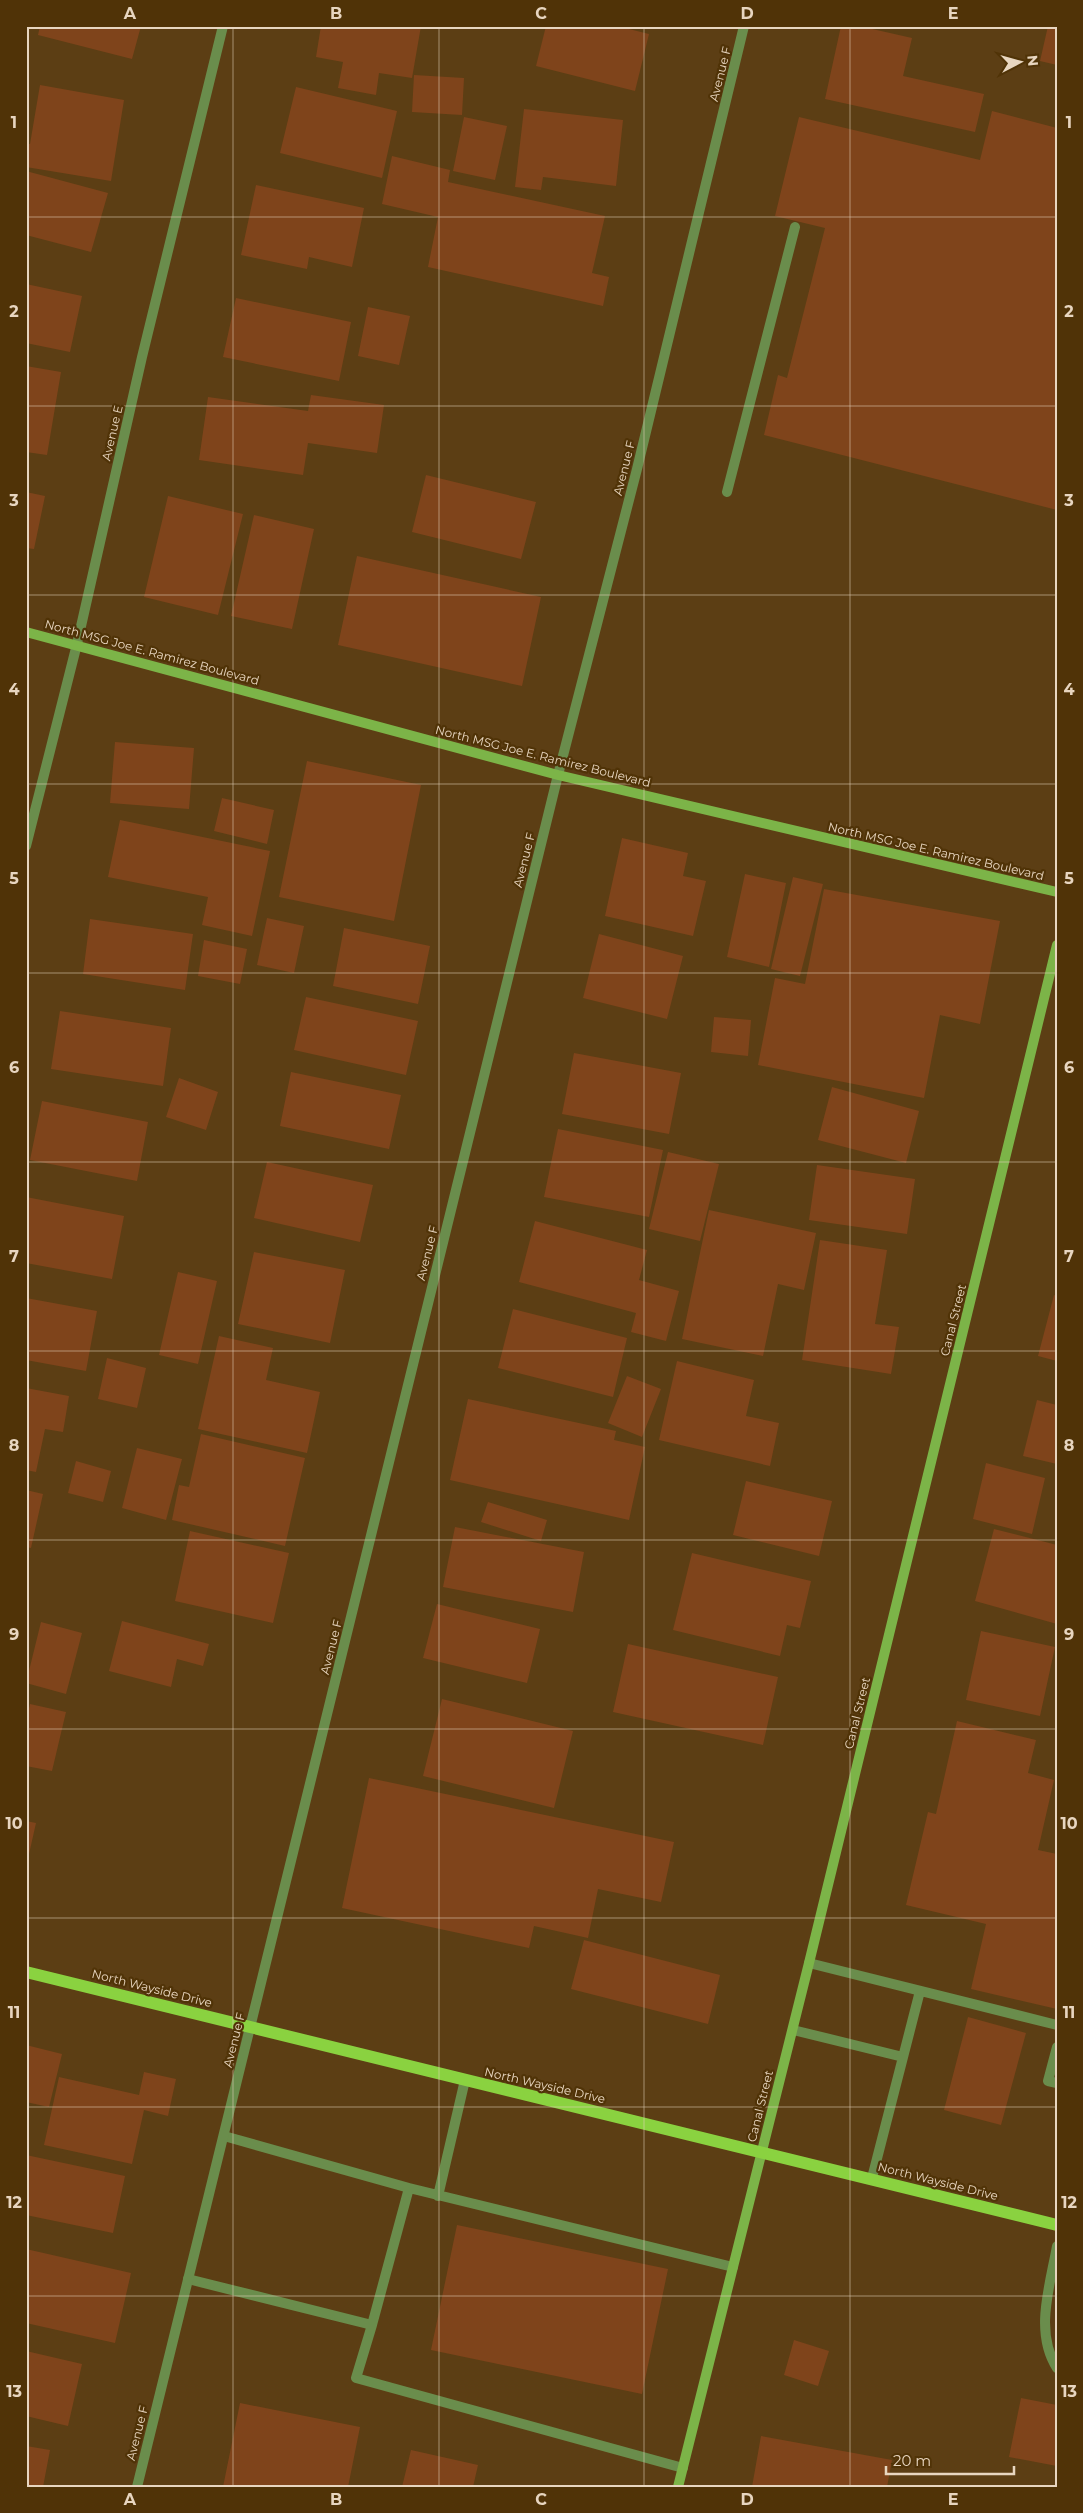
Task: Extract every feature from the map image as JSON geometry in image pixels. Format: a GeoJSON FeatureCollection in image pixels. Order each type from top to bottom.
{"type":"FeatureCollection","features":[{"type":"Feature","properties":{"kind":"main road","name":"North Wayside Drive"},"geometry":{"type":"LineString","coordinates":[[26,1972],[762,2151],[1057,2225]]}},
{"type":"Feature","properties":{"kind":"street","name":"Avenue E"},"geometry":{"type":"LineString","coordinates":[[26,846],[77,644],[142,357],[223,26]]}},
{"type":"Feature","properties":{"kind":"street","name":"Avenue F"},"geometry":{"type":"LineString","coordinates":[[137,2487],[558,775],[637,469],[744,26]]}},
{"type":"Feature","properties":{"kind":"street"},"geometry":{"type":"LineString","coordinates":[[727,492],[795,227]]}},
{"type":"Feature","properties":{"kind":"street","name":"North MSG Joe E. Ramirez Boulevard"},"geometry":{"type":"LineString","coordinates":[[26,632],[77,644],[558,775],[1057,892]]}},
{"type":"Feature","properties":{"kind":"street","name":"Canal Street"},"geometry":{"type":"LineString","coordinates":[[678,2487],[793,2030],[1057,945]]}},
{"type":"Feature","properties":{"kind":"street"},"geometry":{"type":"LineString","coordinates":[[809,1963],[1057,2026]]}},
{"type":"Feature","properties":{"kind":"street"},"geometry":{"type":"LineString","coordinates":[[872,2178],[920,1991]]}},
{"type":"Feature","properties":{"kind":"street"},"geometry":{"type":"LineString","coordinates":[[793,2030],[903,2057]]}},
{"type":"Feature","properties":{"kind":"street"},"geometry":{"type":"LineString","coordinates":[[1057,2047],[1048,2081],[1057,2083]]}},
{"type":"Feature","properties":{"kind":"street"},"geometry":{"type":"LineString","coordinates":[[438,2196],[465,2080]]}},
{"type":"Feature","properties":{"kind":"street"},"geometry":{"type":"LineString","coordinates":[[224,2136],[438,2196],[732,2267]]}},
{"type":"Feature","properties":{"kind":"street"},"geometry":{"type":"LineString","coordinates":[[409,2188],[356,2378],[683,2468]]}},
{"type":"Feature","properties":{"kind":"street"},"geometry":{"type":"LineString","coordinates":[[1057,2246],[1044,2326],[1051,2358],[1057,2368]]}},
{"type":"Feature","properties":{"kind":"street"},"geometry":{"type":"LineString","coordinates":[[188,2279],[372,2324]]}},
{"type":"Feature","properties":{"kind":"building"},"geometry":{"type":"Polygon","coordinates":[[[40,26],[141,26],[132,59],[38,35],[40,26]]]}},
{"type":"Feature","properties":{"kind":"building"},"geometry":{"type":"Polygon","coordinates":[[[321,26],[421,26],[412,78],[379,73],[376,95],[338,88],[343,62],[316,57],[321,26]]]}},
{"type":"Feature","properties":{"kind":"building"},"geometry":{"type":"Polygon","coordinates":[[[546,26],[617,26],[649,34],[635,91],[536,66],[546,26]]]}},
{"type":"Feature","properties":{"kind":"building"},"geometry":{"type":"Polygon","coordinates":[[[841,26],[859,26],[912,38],[903,76],[984,94],[975,132],[825,99],[841,26]]]}},
{"type":"Feature","properties":{"kind":"building"},"geometry":{"type":"Polygon","coordinates":[[[1048,26],[1057,26],[1057,65],[1040,61],[1048,26]]]}},
{"type":"Feature","properties":{"kind":"building"},"geometry":{"type":"Polygon","coordinates":[[[414,75],[464,78],[462,115],[412,112],[414,75]]]}},
{"type":"Feature","properties":{"kind":"building"},"geometry":{"type":"Polygon","coordinates":[[[40,85],[124,100],[111,181],[26,167],[26,144],[30,144],[40,85]]]}},
{"type":"Feature","properties":{"kind":"building"},"geometry":{"type":"Polygon","coordinates":[[[296,87],[397,111],[382,178],[280,153],[296,87]]]}},
{"type":"Feature","properties":{"kind":"building"},"geometry":{"type":"Polygon","coordinates":[[[524,109],[623,120],[616,186],[543,177],[541,190],[515,187],[524,109]]]}},
{"type":"Feature","properties":{"kind":"building"},"geometry":{"type":"Polygon","coordinates":[[[992,111],[1057,128],[1057,510],[764,435],[778,375],[787,378],[825,228],[775,216],[799,117],[980,160],[992,111]]]}},
{"type":"Feature","properties":{"kind":"building"},"geometry":{"type":"Polygon","coordinates":[[[464,117],[507,126],[495,180],[453,171],[464,117]]]}},
{"type":"Feature","properties":{"kind":"building"},"geometry":{"type":"Polygon","coordinates":[[[392,156],[450,170],[448,182],[605,216],[592,273],[609,277],[603,306],[428,267],[438,217],[382,204],[392,156]]]}},
{"type":"Feature","properties":{"kind":"building"},"geometry":{"type":"Polygon","coordinates":[[[26,171],[108,193],[91,252],[26,235],[26,171]]]}},
{"type":"Feature","properties":{"kind":"building"},"geometry":{"type":"Polygon","coordinates":[[[256,185],[364,208],[352,267],[309,257],[307,269],[241,255],[256,185]]]}},
{"type":"Feature","properties":{"kind":"building"},"geometry":{"type":"Polygon","coordinates":[[[26,284],[82,296],[70,352],[26,343],[26,284]]]}},
{"type":"Feature","properties":{"kind":"building"},"geometry":{"type":"Polygon","coordinates":[[[236,298],[351,322],[339,381],[223,357],[236,298]]]}},
{"type":"Feature","properties":{"kind":"building"},"geometry":{"type":"Polygon","coordinates":[[[368,307],[410,316],[399,365],[358,356],[368,307]]]}},
{"type":"Feature","properties":{"kind":"building"},"geometry":{"type":"Polygon","coordinates":[[[26,366],[61,372],[47,455],[26,452],[26,366]]]}},
{"type":"Feature","properties":{"kind":"building"},"geometry":{"type":"Polygon","coordinates":[[[311,395],[384,405],[377,453],[308,443],[303,475],[199,460],[208,397],[308,411],[311,395]]]}},
{"type":"Feature","properties":{"kind":"building"},"geometry":{"type":"Polygon","coordinates":[[[426,475],[536,502],[521,559],[412,532],[426,475]]]}},
{"type":"Feature","properties":{"kind":"building"},"geometry":{"type":"Polygon","coordinates":[[[26,492],[45,496],[34,549],[26,548],[26,492]]]}},
{"type":"Feature","properties":{"kind":"building"},"geometry":{"type":"Polygon","coordinates":[[[168,496],[243,514],[218,615],[144,597],[168,496]]]}},
{"type":"Feature","properties":{"kind":"building"},"geometry":{"type":"Polygon","coordinates":[[[254,515],[314,529],[292,629],[231,616],[254,515]]]}},
{"type":"Feature","properties":{"kind":"building"},"geometry":{"type":"Polygon","coordinates":[[[357,556],[541,597],[522,686],[338,645],[357,556]]]}},
{"type":"Feature","properties":{"kind":"building"},"geometry":{"type":"Polygon","coordinates":[[[115,742],[194,748],[189,809],[110,803],[115,742]]]}},
{"type":"Feature","properties":{"kind":"building"},"geometry":{"type":"Polygon","coordinates":[[[307,761],[421,785],[394,921],[279,897],[307,761]]]}},
{"type":"Feature","properties":{"kind":"building"},"geometry":{"type":"Polygon","coordinates":[[[222,798],[274,810],[267,844],[214,831],[222,798]]]}},
{"type":"Feature","properties":{"kind":"building"},"geometry":{"type":"Polygon","coordinates":[[[120,820],[270,851],[252,936],[202,925],[208,897],[108,877],[120,820]]]}},
{"type":"Feature","properties":{"kind":"building"},"geometry":{"type":"Polygon","coordinates":[[[622,838],[688,853],[683,876],[706,881],[693,936],[605,916],[622,838]]]}},
{"type":"Feature","properties":{"kind":"building"},"geometry":{"type":"Polygon","coordinates":[[[745,874],[786,883],[769,967],[727,957],[745,874]]]}},
{"type":"Feature","properties":{"kind":"building"},"geometry":{"type":"Polygon","coordinates":[[[793,877],[823,884],[800,976],[771,969],[793,877]]]}},
{"type":"Feature","properties":{"kind":"building"},"geometry":{"type":"Polygon","coordinates":[[[824,889],[1000,921],[980,1024],[940,1015],[924,1098],[758,1065],[775,978],[805,984],[824,889]]]}},
{"type":"Feature","properties":{"kind":"building"},"geometry":{"type":"Polygon","coordinates":[[[267,918],[304,926],[294,973],[257,965],[267,918]]]}},
{"type":"Feature","properties":{"kind":"building"},"geometry":{"type":"Polygon","coordinates":[[[90,919],[193,934],[185,990],[83,974],[90,919]]]}},
{"type":"Feature","properties":{"kind":"building"},"geometry":{"type":"Polygon","coordinates":[[[344,928],[430,946],[418,1004],[333,986],[344,928]]]}},
{"type":"Feature","properties":{"kind":"building"},"geometry":{"type":"Polygon","coordinates":[[[599,934],[683,956],[667,1019],[583,998],[599,934]]]}},
{"type":"Feature","properties":{"kind":"building"},"geometry":{"type":"Polygon","coordinates":[[[204,940],[247,949],[240,984],[198,976],[204,940]]]}},
{"type":"Feature","properties":{"kind":"building"},"geometry":{"type":"Polygon","coordinates":[[[306,997],[418,1021],[406,1075],[294,1050],[306,997]]]}},
{"type":"Feature","properties":{"kind":"building"},"geometry":{"type":"Polygon","coordinates":[[[60,1011],[171,1028],[163,1086],[51,1069],[60,1011]]]}},
{"type":"Feature","properties":{"kind":"building"},"geometry":{"type":"Polygon","coordinates":[[[714,1017],[751,1020],[748,1056],[711,1052],[714,1017]]]}},
{"type":"Feature","properties":{"kind":"building"},"geometry":{"type":"Polygon","coordinates":[[[574,1053],[681,1073],[669,1134],[562,1114],[574,1053]]]}},
{"type":"Feature","properties":{"kind":"building"},"geometry":{"type":"Polygon","coordinates":[[[291,1072],[401,1095],[389,1149],[280,1126],[291,1072]]]}},
{"type":"Feature","properties":{"kind":"building"},"geometry":{"type":"Polygon","coordinates":[[[179,1078],[218,1092],[206,1130],[166,1117],[179,1078]]]}},
{"type":"Feature","properties":{"kind":"building"},"geometry":{"type":"Polygon","coordinates":[[[832,1087],[919,1111],[906,1163],[818,1140],[832,1087]]]}},
{"type":"Feature","properties":{"kind":"building"},"geometry":{"type":"Polygon","coordinates":[[[42,1101],[148,1122],[137,1181],[30,1160],[42,1101]]]}},
{"type":"Feature","properties":{"kind":"building"},"geometry":{"type":"Polygon","coordinates":[[[558,1129],[663,1150],[649,1217],[544,1197],[558,1129]]]}},
{"type":"Feature","properties":{"kind":"building"},"geometry":{"type":"Polygon","coordinates":[[[668,1152],[719,1164],[700,1241],[649,1229],[668,1152]]]}},
{"type":"Feature","properties":{"kind":"building"},"geometry":{"type":"Polygon","coordinates":[[[267,1162],[373,1185],[360,1242],[254,1218],[267,1162]]]}},
{"type":"Feature","properties":{"kind":"building"},"geometry":{"type":"Polygon","coordinates":[[[817,1165],[915,1179],[907,1234],[809,1220],[817,1165]]]}},
{"type":"Feature","properties":{"kind":"building"},"geometry":{"type":"Polygon","coordinates":[[[26,1197],[124,1216],[112,1279],[26,1263],[26,1197]]]}},
{"type":"Feature","properties":{"kind":"building"},"geometry":{"type":"Polygon","coordinates":[[[709,1210],[816,1233],[804,1290],[778,1284],[763,1356],[682,1339],[709,1210]]]}},
{"type":"Feature","properties":{"kind":"building"},"geometry":{"type":"Polygon","coordinates":[[[535,1221],[647,1250],[639,1280],[679,1291],[666,1341],[631,1332],[636,1313],[519,1282],[535,1221]]]}},
{"type":"Feature","properties":{"kind":"building"},"geometry":{"type":"Polygon","coordinates":[[[820,1240],[887,1250],[875,1324],[899,1327],[891,1374],[802,1360],[820,1240]]]}},
{"type":"Feature","properties":{"kind":"building"},"geometry":{"type":"Polygon","coordinates":[[[254,1252],[345,1270],[330,1343],[238,1324],[254,1252]]]}},
{"type":"Feature","properties":{"kind":"building"},"geometry":{"type":"Polygon","coordinates":[[[178,1272],[217,1281],[198,1364],[159,1355],[178,1272]]]}},
{"type":"Feature","properties":{"kind":"building"},"geometry":{"type":"Polygon","coordinates":[[[1054,1295],[1057,1296],[1057,1361],[1038,1356],[1054,1295]]]}},
{"type":"Feature","properties":{"kind":"building"},"geometry":{"type":"Polygon","coordinates":[[[26,1298],[97,1311],[86,1371],[26,1360],[26,1298]]]}},
{"type":"Feature","properties":{"kind":"building"},"geometry":{"type":"Polygon","coordinates":[[[513,1309],[627,1338],[613,1397],[498,1368],[513,1309]]]}},
{"type":"Feature","properties":{"kind":"building"},"geometry":{"type":"Polygon","coordinates":[[[219,1336],[273,1348],[266,1380],[320,1392],[307,1453],[198,1429],[219,1336]]]}},
{"type":"Feature","properties":{"kind":"building"},"geometry":{"type":"Polygon","coordinates":[[[107,1358],[146,1368],[137,1408],[98,1399],[107,1358]]]}},
{"type":"Feature","properties":{"kind":"building"},"geometry":{"type":"Polygon","coordinates":[[[677,1361],[754,1380],[746,1416],[779,1423],[770,1466],[659,1440],[677,1361]]]}},
{"type":"Feature","properties":{"kind":"building"},"geometry":{"type":"Polygon","coordinates":[[[627,1376],[661,1389],[642,1437],[608,1423],[627,1376]]]}},
{"type":"Feature","properties":{"kind":"building"},"geometry":{"type":"Polygon","coordinates":[[[26,1388],[69,1396],[63,1432],[45,1429],[36,1472],[26,1470],[26,1388]]]}},
{"type":"Feature","properties":{"kind":"building"},"geometry":{"type":"Polygon","coordinates":[[[468,1399],[616,1431],[614,1440],[645,1447],[629,1520],[450,1480],[468,1399]]]}},
{"type":"Feature","properties":{"kind":"building"},"geometry":{"type":"Polygon","coordinates":[[[1037,1400],[1057,1405],[1057,1464],[1023,1456],[1037,1400]]]}},
{"type":"Feature","properties":{"kind":"building"},"geometry":{"type":"Polygon","coordinates":[[[201,1434],[305,1458],[285,1546],[172,1520],[179,1485],[189,1487],[201,1434]]]}},
{"type":"Feature","properties":{"kind":"building"},"geometry":{"type":"Polygon","coordinates":[[[137,1448],[182,1459],[166,1520],[122,1508],[137,1448]]]}},
{"type":"Feature","properties":{"kind":"building"},"geometry":{"type":"Polygon","coordinates":[[[76,1461],[111,1471],[103,1502],[68,1493],[76,1461]]]}},
{"type":"Feature","properties":{"kind":"building"},"geometry":{"type":"Polygon","coordinates":[[[986,1463],[1045,1478],[1032,1534],[973,1519],[986,1463]]]}},
{"type":"Feature","properties":{"kind":"building"},"geometry":{"type":"Polygon","coordinates":[[[746,1481],[832,1501],[819,1556],[733,1535],[746,1481]]]}},
{"type":"Feature","properties":{"kind":"building"},"geometry":{"type":"Polygon","coordinates":[[[26,1490],[43,1494],[31,1548],[26,1547],[26,1490]]]}},
{"type":"Feature","properties":{"kind":"building"},"geometry":{"type":"Polygon","coordinates":[[[488,1502],[547,1520],[541,1541],[481,1522],[488,1502]]]}},
{"type":"Feature","properties":{"kind":"building"},"geometry":{"type":"Polygon","coordinates":[[[455,1527],[584,1552],[573,1612],[443,1587],[455,1527]]]}},
{"type":"Feature","properties":{"kind":"building"},"geometry":{"type":"Polygon","coordinates":[[[994,1529],[1057,1545],[1057,1624],[975,1601],[994,1529]]]}},
{"type":"Feature","properties":{"kind":"building"},"geometry":{"type":"Polygon","coordinates":[[[190,1531],[289,1553],[273,1623],[175,1601],[190,1531]]]}},
{"type":"Feature","properties":{"kind":"building"},"geometry":{"type":"Polygon","coordinates":[[[692,1553],[811,1581],[800,1628],[787,1625],[780,1656],[673,1630],[692,1553]]]}},
{"type":"Feature","properties":{"kind":"building"},"geometry":{"type":"Polygon","coordinates":[[[437,1604],[540,1629],[527,1683],[423,1658],[437,1604]]]}},
{"type":"Feature","properties":{"kind":"building"},"geometry":{"type":"Polygon","coordinates":[[[122,1621],[209,1644],[203,1666],[177,1659],[171,1687],[109,1671],[122,1621]]]}},
{"type":"Feature","properties":{"kind":"building"},"geometry":{"type":"Polygon","coordinates":[[[41,1622],[82,1633],[66,1694],[26,1683],[41,1622]]]}},
{"type":"Feature","properties":{"kind":"building"},"geometry":{"type":"Polygon","coordinates":[[[981,1631],[1055,1647],[1040,1716],[966,1700],[981,1631]]]}},
{"type":"Feature","properties":{"kind":"building"},"geometry":{"type":"Polygon","coordinates":[[[628,1644],[778,1677],[763,1745],[613,1712],[628,1644]]]}},
{"type":"Feature","properties":{"kind":"building"},"geometry":{"type":"Polygon","coordinates":[[[442,1699],[573,1731],[554,1808],[423,1776],[442,1699]]]}},
{"type":"Feature","properties":{"kind":"building"},"geometry":{"type":"Polygon","coordinates":[[[30,1704],[66,1712],[52,1771],[26,1766],[26,1722],[30,1704]]]}},
{"type":"Feature","properties":{"kind":"building"},"geometry":{"type":"Polygon","coordinates":[[[957,1721],[1036,1740],[1028,1773],[1054,1780],[1038,1850],[1057,1854],[1057,2009],[971,1989],[986,1924],[906,1905],[928,1812],[936,1814],[957,1721]]]}},
{"type":"Feature","properties":{"kind":"building"},"geometry":{"type":"Polygon","coordinates":[[[369,1778],[674,1842],[661,1902],[598,1889],[588,1938],[534,1926],[529,1948],[342,1908],[369,1778]]]}},
{"type":"Feature","properties":{"kind":"building"},"geometry":{"type":"Polygon","coordinates":[[[26,1821],[36,1823],[27,1863],[26,1863],[26,1821]]]}},
{"type":"Feature","properties":{"kind":"building"},"geometry":{"type":"Polygon","coordinates":[[[584,1940],[720,1975],[708,2024],[571,1989],[584,1940]]]}},
{"type":"Feature","properties":{"kind":"building"},"geometry":{"type":"Polygon","coordinates":[[[968,2017],[1026,2033],[1001,2125],[944,2110],[968,2017]]]}},
{"type":"Feature","properties":{"kind":"building"},"geometry":{"type":"Polygon","coordinates":[[[26,2045],[62,2054],[49,2107],[26,2102],[26,2045]]]}},
{"type":"Feature","properties":{"kind":"building"},"geometry":{"type":"Polygon","coordinates":[[[144,2072],[176,2079],[168,2116],[144,2110],[132,2164],[44,2145],[59,2077],[139,2095],[144,2072]]]}},
{"type":"Feature","properties":{"kind":"building"},"geometry":{"type":"Polygon","coordinates":[[[26,2155],[125,2176],[113,2233],[26,2215],[26,2155]]]}},
{"type":"Feature","properties":{"kind":"building"},"geometry":{"type":"Polygon","coordinates":[[[457,2225],[668,2269],[642,2394],[431,2350],[457,2225]]]}},
{"type":"Feature","properties":{"kind":"building"},"geometry":{"type":"Polygon","coordinates":[[[26,2249],[131,2273],[115,2343],[26,2323],[26,2249]]]}},
{"type":"Feature","properties":{"kind":"building"},"geometry":{"type":"Polygon","coordinates":[[[794,2340],[829,2351],[818,2386],[784,2375],[794,2340]]]}},
{"type":"Feature","properties":{"kind":"building"},"geometry":{"type":"Polygon","coordinates":[[[26,2351],[82,2364],[68,2426],[26,2416],[26,2351]]]}},
{"type":"Feature","properties":{"kind":"building"},"geometry":{"type":"Polygon","coordinates":[[[1021,2398],[1057,2405],[1057,2466],[1009,2457],[1021,2398]]]}},
{"type":"Feature","properties":{"kind":"building"},"geometry":{"type":"Polygon","coordinates":[[[240,2403],[360,2427],[348,2487],[223,2487],[240,2403]]]}},
{"type":"Feature","properties":{"kind":"building"},"geometry":{"type":"Polygon","coordinates":[[[761,2436],[892,2460],[887,2487],[752,2487],[761,2436]]]}},
{"type":"Feature","properties":{"kind":"building"},"geometry":{"type":"Polygon","coordinates":[[[26,2446],[50,2450],[43,2487],[26,2487],[26,2446]]]}},
{"type":"Feature","properties":{"kind":"building"},"geometry":{"type":"Polygon","coordinates":[[[411,2450],[478,2465],[473,2487],[402,2487],[411,2450]]]}}]}
